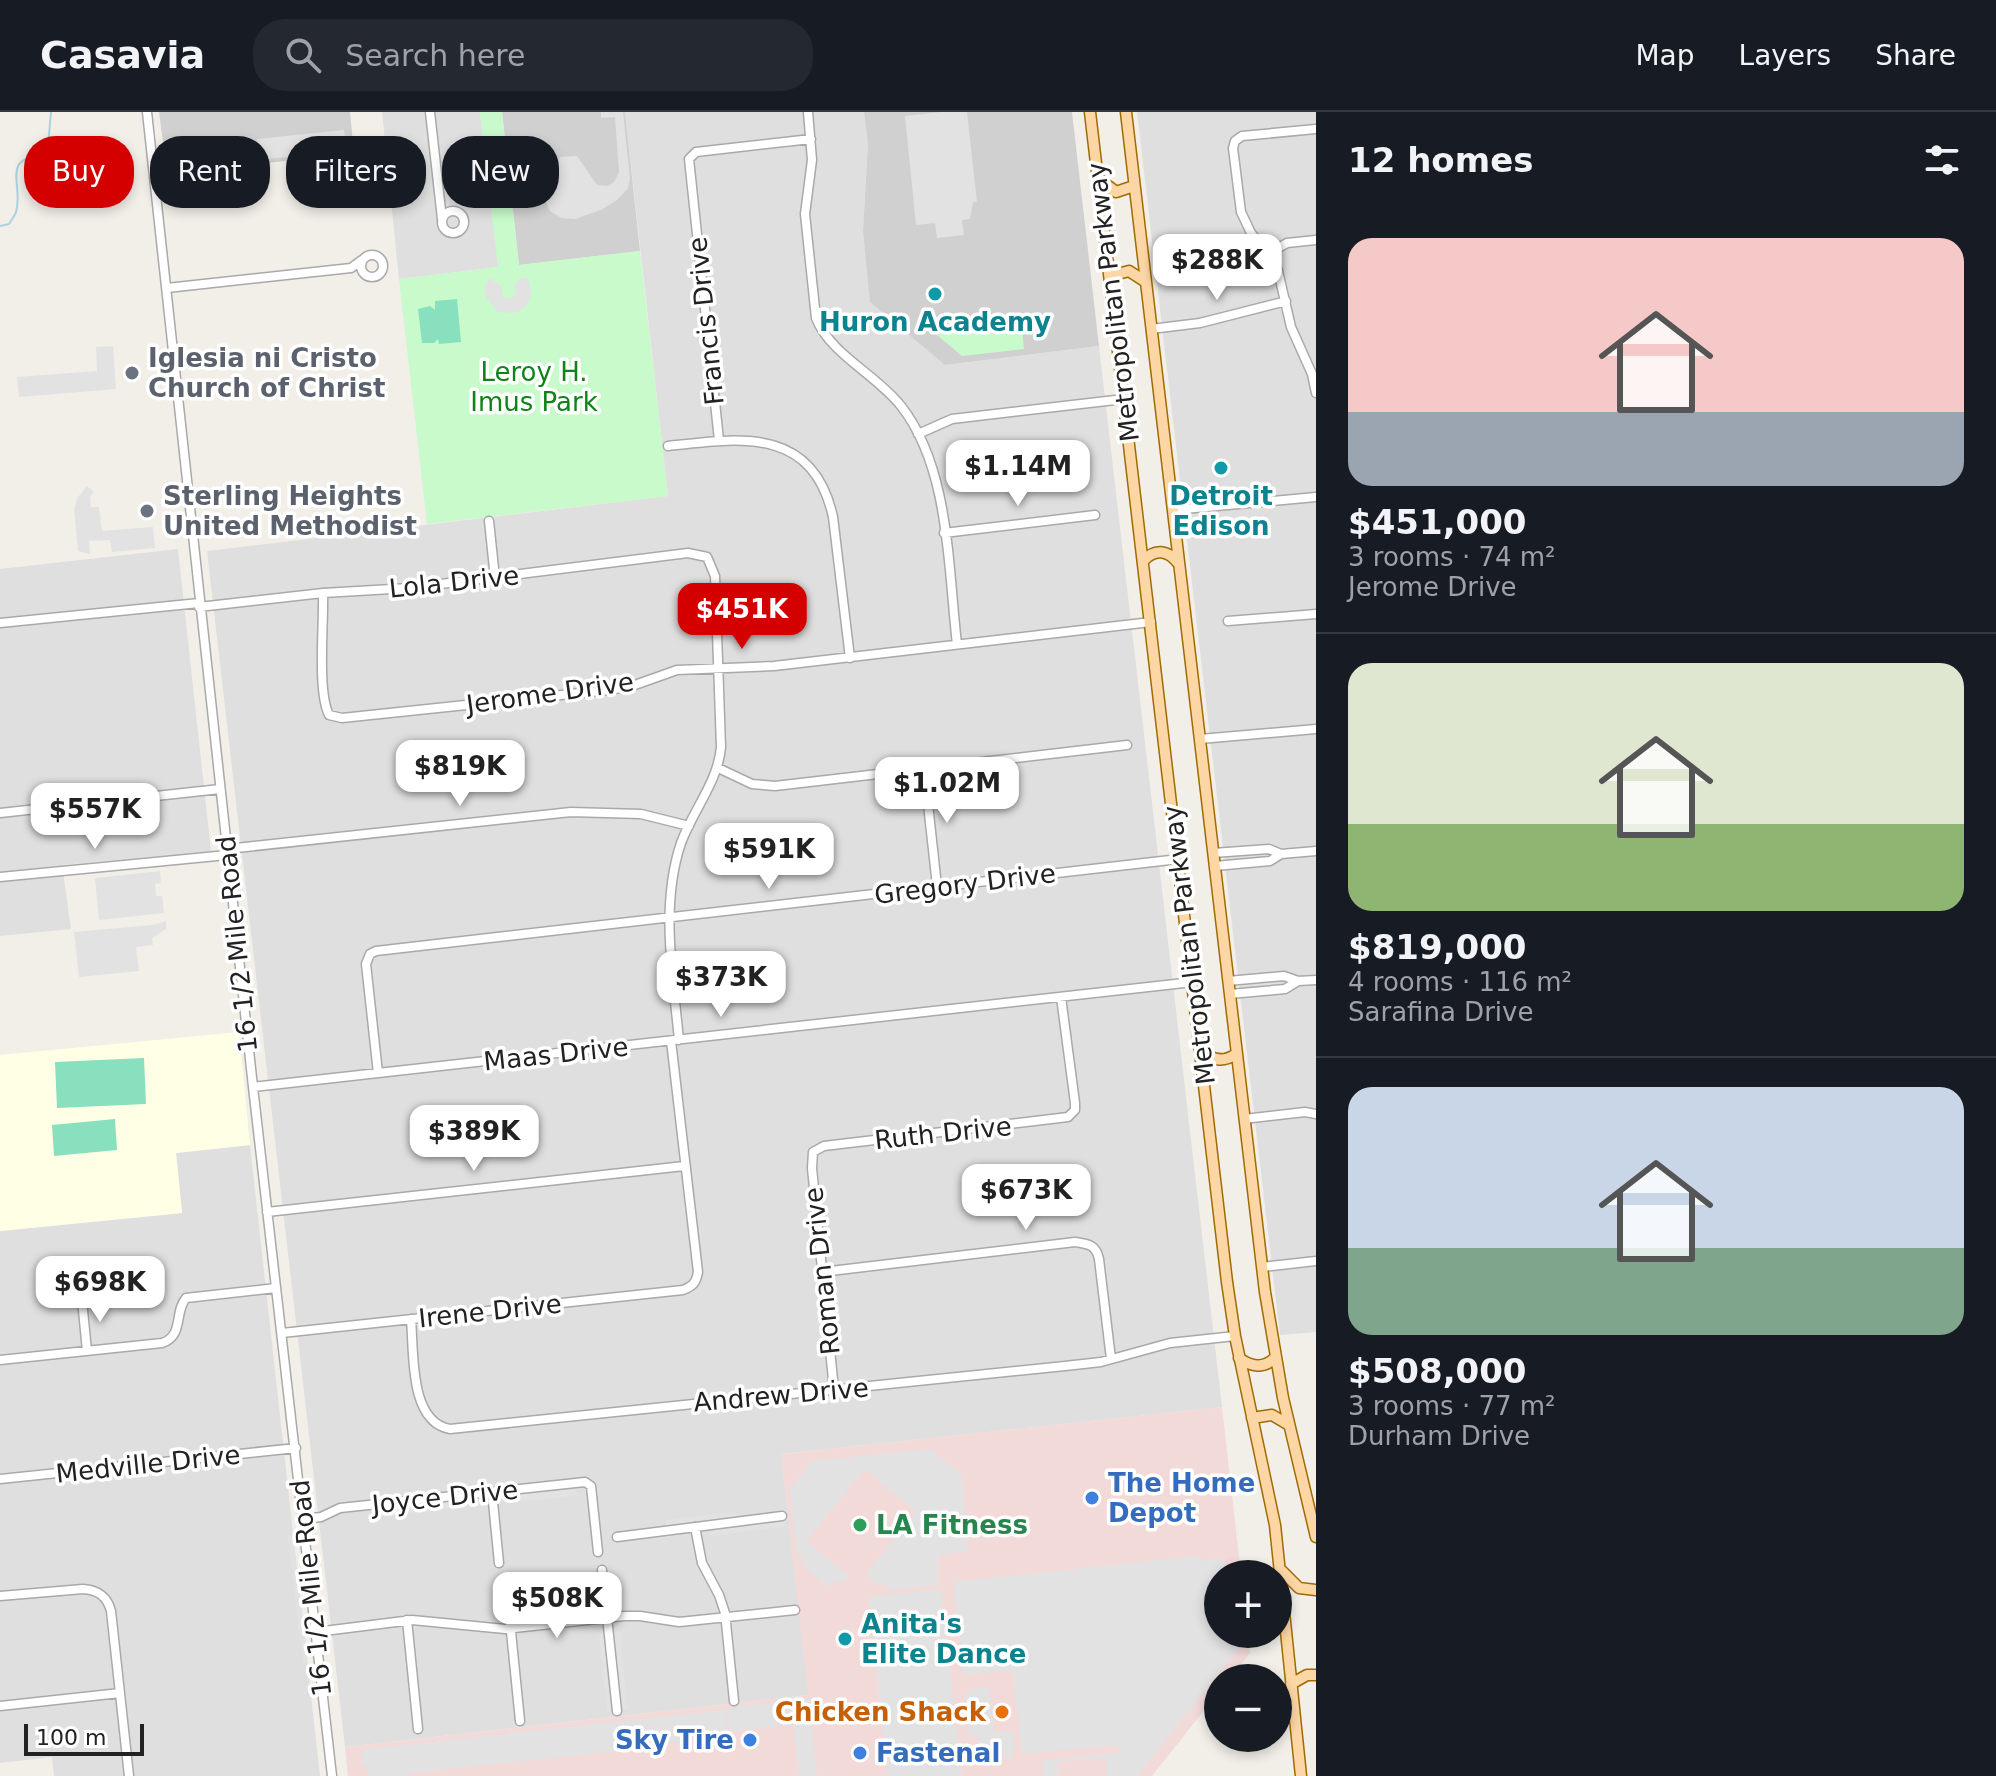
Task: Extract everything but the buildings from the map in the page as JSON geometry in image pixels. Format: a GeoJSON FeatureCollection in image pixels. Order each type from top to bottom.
{"type":"FeatureCollection","features":[{"type":"Feature","properties":{"kind":"main road","name":"Metropolitan Parkway"},"geometry":{"type":"LineString","coordinates":[[1090,112],[1235,1336],[1269,1493],[1280,1560]]}},
{"type":"Feature","properties":{"kind":"main road","name":"Metropolitan Parkway"},"geometry":{"type":"LineString","coordinates":[[1126,112],[1262,1267],[1275,1358],[1316,1537]]}},
{"type":"Feature","properties":{"kind":"main road"},"geometry":{"type":"LineString","coordinates":[[1098,177],[1116,192],[1134,186]]}},
{"type":"Feature","properties":{"kind":"main road"},"geometry":{"type":"LineString","coordinates":[[1110,276],[1129,271],[1146,282]]}},
{"type":"Feature","properties":{"kind":"main road"},"geometry":{"type":"LineString","coordinates":[[1143,561],[1153,553],[1161,552],[1170,555],[1179,565]]}},
{"type":"Feature","properties":{"kind":"main road"},"geometry":{"type":"LineString","coordinates":[[1200,1046],[1218,1060],[1236,1054]]}},
{"type":"Feature","properties":{"kind":"main road"},"geometry":{"type":"LineString","coordinates":[[1239,1358],[1247,1364],[1260,1366],[1275,1358]]}},
{"type":"Feature","properties":{"kind":"main road"},"geometry":{"type":"LineString","coordinates":[[1252,1418],[1272,1415],[1290,1426]]}},
{"type":"Feature","properties":{"kind":"main road"},"geometry":{"type":"LineString","coordinates":[[1292,1581],[1299,1588],[1316,1590]]}},
{"type":"Feature","properties":{"kind":"main road"},"geometry":{"type":"LineString","coordinates":[[1292,1683],[1307,1675],[1316,1675]]}},
{"type":"Feature","properties":{"kind":"main road","name":"Metropolitan Parkway"},"geometry":{"type":"LineString","coordinates":[[1292,1693],[1301,1776]]}},
{"type":"Feature","properties":{"kind":"street","name":"16 1/2 Mile Road"},"geometry":{"type":"LineString","coordinates":[[147,112],[199,605],[332,1776]]}},
{"type":"Feature","properties":{"kind":"street"},"geometry":{"type":"LineString","coordinates":[[430,112],[440,204],[443,226],[447,232],[461,230],[463,216],[440,204]]}},
{"type":"Feature","properties":{"kind":"street"},"geometry":{"type":"LineString","coordinates":[[808,112],[811,139],[805,214],[816,318],[832,343],[898,402],[918,434],[936,482],[957,644]]}},
{"type":"Feature","properties":{"kind":"street"},"geometry":{"type":"LineString","coordinates":[[1316,129],[1242,136],[1235,141],[1233,148],[1239,204],[1251,233],[1278,271],[1291,327],[1312,374],[1316,393]]}},
{"type":"Feature","properties":{"kind":"street","name":"Francis Drive"},"geometry":{"type":"LineString","coordinates":[[719,440],[688,163],[690,155],[811,139]]}},
{"type":"Feature","properties":{"kind":"street"},"geometry":{"type":"LineString","coordinates":[[442,219],[446,213],[453,211]]}},
{"type":"Feature","properties":{"kind":"street"},"geometry":{"type":"LineString","coordinates":[[1268,254],[1287,243],[1316,240]]}},
{"type":"Feature","properties":{"kind":"street"},"geometry":{"type":"LineString","coordinates":[[167,288],[351,268],[367,255],[381,259],[383,266],[377,276],[370,277],[351,268]]}},
{"type":"Feature","properties":{"kind":"street"},"geometry":{"type":"LineString","coordinates":[[362,260],[360,267],[363,274]]}},
{"type":"Feature","properties":{"kind":"street"},"geometry":{"type":"LineString","coordinates":[[1151,329],[1200,323],[1286,301]]}},
{"type":"Feature","properties":{"kind":"street"},"geometry":{"type":"LineString","coordinates":[[918,434],[952,419],[1124,399]]}},
{"type":"Feature","properties":{"kind":"street"},"geometry":{"type":"LineString","coordinates":[[668,446],[719,440],[754,440],[776,445],[801,460],[821,484],[833,517],[850,658]]}},
{"type":"Feature","properties":{"kind":"street"},"geometry":{"type":"LineString","coordinates":[[1173,510],[1316,497]]}},
{"type":"Feature","properties":{"kind":"street"},"geometry":{"type":"LineString","coordinates":[[944,533],[1095,515]]}},
{"type":"Feature","properties":{"kind":"street"},"geometry":{"type":"LineString","coordinates":[[489,521],[495,578]]}},
{"type":"Feature","properties":{"kind":"street","name":"Lola Drive"},"geometry":{"type":"LineString","coordinates":[[0,623],[409,588],[688,553],[707,557],[715,576],[719,668]]}},
{"type":"Feature","properties":{"kind":"street","name":"Jerome Drive"},"geometry":{"type":"LineString","coordinates":[[323,593],[325,703],[329,715],[342,718],[609,690],[632,686],[677,670],[774,666],[1151,622]]}},
{"type":"Feature","properties":{"kind":"street"},"geometry":{"type":"LineString","coordinates":[[1228,621],[1316,614]]}},
{"type":"Feature","properties":{"kind":"street"},"geometry":{"type":"LineString","coordinates":[[267,1212],[684,1166],[675,1040],[671,917],[676,864],[689,826],[718,768],[721,747],[719,668]]}},
{"type":"Feature","properties":{"kind":"street"},"geometry":{"type":"LineString","coordinates":[[1200,739],[1316,729]]}},
{"type":"Feature","properties":{"kind":"street"},"geometry":{"type":"LineString","coordinates":[[718,768],[752,784],[775,786],[1127,745]]}},
{"type":"Feature","properties":{"kind":"street"},"geometry":{"type":"LineString","coordinates":[[924,768],[937,886]]}},
{"type":"Feature","properties":{"kind":"street"},"geometry":{"type":"LineString","coordinates":[[0,813],[220,789]]}},
{"type":"Feature","properties":{"kind":"street"},"geometry":{"type":"LineString","coordinates":[[0,877],[571,812],[641,814],[689,826]]}},
{"type":"Feature","properties":{"kind":"street"},"geometry":{"type":"LineString","coordinates":[[1213,853],[1269,849],[1281,854],[1316,851]]}},
{"type":"Feature","properties":{"kind":"street"},"geometry":{"type":"LineString","coordinates":[[1215,866],[1270,861],[1281,854]]}},
{"type":"Feature","properties":{"kind":"street","name":"Gregory Drive"},"geometry":{"type":"LineString","coordinates":[[378,1073],[366,964],[370,954],[382,949],[1179,859]]}},
{"type":"Feature","properties":{"kind":"street"},"geometry":{"type":"LineString","coordinates":[[1228,981],[1284,976],[1298,981],[1316,980]]}},
{"type":"Feature","properties":{"kind":"street"},"geometry":{"type":"LineString","coordinates":[[1230,994],[1285,989],[1298,981]]}},
{"type":"Feature","properties":{"kind":"street","name":"Maas Drive"},"geometry":{"type":"LineString","coordinates":[[253,1087],[1193,982]]}},
{"type":"Feature","properties":{"kind":"street","name":"Ruth Drive"},"geometry":{"type":"LineString","coordinates":[[813,1152],[824,1146],[1055,1121],[1073,1114],[1075,1103],[1061,997]]}},
{"type":"Feature","properties":{"kind":"street"},"geometry":{"type":"LineString","coordinates":[[1244,1119],[1305,1112],[1316,1114]]}},
{"type":"Feature","properties":{"kind":"street","name":"Roman Drive"},"geometry":{"type":"LineString","coordinates":[[813,1152],[812,1168],[834,1390]]}},
{"type":"Feature","properties":{"kind":"street","name":"Irene Drive"},"geometry":{"type":"LineString","coordinates":[[282,1333],[683,1290],[696,1282],[698,1272],[684,1166]]}},
{"type":"Feature","properties":{"kind":"street"},"geometry":{"type":"LineString","coordinates":[[822,1272],[1086,1243],[1095,1249],[1099,1259],[1111,1359]]}},
{"type":"Feature","properties":{"kind":"street"},"geometry":{"type":"LineString","coordinates":[[1262,1267],[1316,1261]]}},
{"type":"Feature","properties":{"kind":"street"},"geometry":{"type":"LineString","coordinates":[[82,1300],[89,1277],[77,1272],[71,1282],[82,1300],[87,1351]]}},
{"type":"Feature","properties":{"kind":"street"},"geometry":{"type":"LineString","coordinates":[[0,1360],[168,1341],[177,1330],[180,1306],[186,1298],[276,1288]]}},
{"type":"Feature","properties":{"kind":"street"},"geometry":{"type":"LineString","coordinates":[[75,1290],[87,1289]]}},
{"type":"Feature","properties":{"kind":"street","name":"Andrew Drive"},"geometry":{"type":"LineString","coordinates":[[411,1319],[421,1405],[433,1422],[445,1428],[1111,1359],[1161,1345],[1235,1336]]}},
{"type":"Feature","properties":{"kind":"street","name":"Medville Drive"},"geometry":{"type":"LineString","coordinates":[[0,1479],[296,1448]]}},
{"type":"Feature","properties":{"kind":"street","name":"Joyce Drive"},"geometry":{"type":"LineString","coordinates":[[303,1519],[317,1518],[340,1508],[589,1484],[598,1552]]}},
{"type":"Feature","properties":{"kind":"street"},"geometry":{"type":"LineString","coordinates":[[492,1492],[499,1563]]}},
{"type":"Feature","properties":{"kind":"street"},"geometry":{"type":"LineString","coordinates":[[617,1537],[782,1516]]}},
{"type":"Feature","properties":{"kind":"street"},"geometry":{"type":"LineString","coordinates":[[695,1527],[702,1563],[719,1595],[726,1617],[734,1701]]}},
{"type":"Feature","properties":{"kind":"street"},"geometry":{"type":"LineString","coordinates":[[602,1570],[617,1711]]}},
{"type":"Feature","properties":{"kind":"street"},"geometry":{"type":"LineString","coordinates":[[506,1582],[520,1721]]}},
{"type":"Feature","properties":{"kind":"street"},"geometry":{"type":"LineString","coordinates":[[0,1596],[83,1589],[103,1595],[111,1611],[129,1776]]}},
{"type":"Feature","properties":{"kind":"street"},"geometry":{"type":"LineString","coordinates":[[316,1632],[407,1620],[511,1629],[607,1618],[640,1616],[679,1622],[795,1610]]}},
{"type":"Feature","properties":{"kind":"street"},"geometry":{"type":"LineString","coordinates":[[407,1620],[418,1729]]}},
{"type":"Feature","properties":{"kind":"street"},"geometry":{"type":"LineString","coordinates":[[0,1706],[120,1693]]}},
{"type":"Feature","properties":{"kind":"shaded area"},"geometry":{"type":"Polygon","coordinates":[[[159,112],[350,112],[352,136],[286,136],[286,161],[270,163],[270,136],[162,136],[159,112]]]}},
{"type":"Feature","properties":{"kind":"shaded area"},"geometry":{"type":"Polygon","coordinates":[[[382,112],[480,112],[483,136],[442,136],[442,208],[492,208],[499,267],[399,279],[392,208],[426,208],[426,136],[384,136],[382,112]]]}},
{"type":"Feature","properties":{"kind":"shaded area"},"geometry":{"type":"Polygon","coordinates":[[[502,112],[625,112],[640,251],[519,265],[513,208],[559,208],[559,136],[505,136],[502,112]]]}},
{"type":"Feature","properties":{"kind":"shaded area"},"geometry":{"type":"Polygon","coordinates":[[[601,112],[623,112],[630,179],[628,188],[601,210],[575,219],[561,218],[549,208],[559,208],[560,157],[577,156],[597,185],[608,186],[619,172],[615,117],[601,118],[601,112]]]}},
{"type":"Feature","properties":{"kind":"shaded area"},"geometry":{"type":"Polygon","coordinates":[[[625,112],[864,112],[868,144],[863,230],[945,365],[1099,346],[1222,1407],[781,1454],[809,1695],[345,1747],[207,551],[668,496],[625,112]]]}},
{"type":"Feature","properties":{"kind":"shaded area"},"geometry":{"type":"Polygon","coordinates":[[[864,112],[1072,112],[1099,346],[945,365],[870,302],[863,230],[868,144],[864,112]]]}},
{"type":"Feature","properties":{"kind":"shaded area"},"geometry":{"type":"Polygon","coordinates":[[[967,112],[977,202],[973,202],[970,219],[962,220],[964,235],[937,238],[935,223],[916,225],[905,116],[967,112]]]}},
{"type":"Feature","properties":{"kind":"shaded area"},"geometry":{"type":"Polygon","coordinates":[[[1137,112],[1316,112],[1316,1332],[1280,1335],[1137,112]]]}},
{"type":"Feature","properties":{"kind":"shaded area"},"geometry":{"type":"Polygon","coordinates":[[[344,130],[345,136],[286,136],[344,130]]]}},
{"type":"Feature","properties":{"kind":"shaded area"},"geometry":{"type":"Polygon","coordinates":[[[286,136],[286,157],[270,159],[270,138],[286,136]]]}},
{"type":"Feature","properties":{"kind":"shaded area"},"geometry":{"type":"Polygon","coordinates":[[[490,278],[501,286],[503,297],[509,299],[516,294],[514,285],[520,279],[528,278],[530,300],[515,313],[498,312],[486,298],[484,287],[490,278]]]}},
{"type":"Feature","properties":{"kind":"shaded area"},"geometry":{"type":"Polygon","coordinates":[[[113,346],[116,389],[19,397],[17,377],[97,371],[96,347],[113,346]]]}},
{"type":"Feature","properties":{"kind":"shaded area"},"geometry":{"type":"Polygon","coordinates":[[[87,486],[94,492],[90,496],[91,507],[99,507],[102,531],[153,527],[155,548],[112,552],[110,540],[89,541],[90,554],[78,551],[74,509],[78,497],[87,486]]]}},
{"type":"Feature","properties":{"kind":"shaded area"},"geometry":{"type":"Polygon","coordinates":[[[178,549],[211,851],[62,865],[71,929],[0,936],[0,569],[178,549]]]}},
{"type":"Feature","properties":{"kind":"shaded area"},"geometry":{"type":"Polygon","coordinates":[[[160,871],[161,883],[155,884],[156,896],[162,896],[164,913],[99,920],[95,878],[160,871]]]}},
{"type":"Feature","properties":{"kind":"shaded area"},"geometry":{"type":"Polygon","coordinates":[[[166,921],[166,929],[152,938],[153,945],[136,947],[139,971],[79,977],[74,932],[153,925],[166,921]]]}},
{"type":"Feature","properties":{"kind":"shaded area"},"geometry":{"type":"Polygon","coordinates":[[[239,1032],[250,1145],[176,1153],[182,1213],[0,1231],[0,1055],[239,1032]]]}},
{"type":"Feature","properties":{"kind":"shaded area"},"geometry":{"type":"Polygon","coordinates":[[[250,1145],[320,1776],[54,1776],[52,1757],[0,1763],[0,1231],[182,1213],[176,1153],[250,1145]]]}},
{"type":"Feature","properties":{"kind":"shaded area"},"geometry":{"type":"Polygon","coordinates":[[[1222,1407],[1239,1560],[1204,1560],[1204,1648],[1249,1648],[1250,1653],[1241,1664],[1204,1664],[1204,1711],[1152,1776],[348,1776],[345,1747],[808,1695],[781,1454],[1222,1407]]]}},
{"type":"Feature","properties":{"kind":"shaded area"},"geometry":{"type":"Polygon","coordinates":[[[930,1449],[961,1474],[969,1551],[938,1555],[938,1585],[886,1590],[885,1583],[877,1585],[865,1575],[916,1512],[865,1469],[806,1541],[849,1576],[828,1587],[801,1564],[805,1559],[797,1553],[790,1489],[812,1461],[930,1449]]]}},
{"type":"Feature","properties":{"kind":"shaded area"},"geometry":{"type":"Polygon","coordinates":[[[576,1489],[577,1496],[506,1503],[506,1496],[576,1489]]]}},
{"type":"Feature","properties":{"kind":"shaded area"},"geometry":{"type":"Polygon","coordinates":[[[450,1503],[451,1509],[389,1515],[388,1509],[450,1503]]]}},
{"type":"Feature","properties":{"kind":"shaded area"},"geometry":{"type":"Polygon","coordinates":[[[736,1512],[736,1518],[666,1526],[666,1520],[736,1512]]]}},
{"type":"Feature","properties":{"kind":"shaded area"},"geometry":{"type":"Polygon","coordinates":[[[785,1520],[786,1526],[710,1536],[709,1530],[785,1520]]]}},
{"type":"Feature","properties":{"kind":"shaded area"},"geometry":{"type":"Polygon","coordinates":[[[293,1535],[308,1663],[303,1664],[288,1536],[293,1535]]]}},
{"type":"Feature","properties":{"kind":"shaded area"},"geometry":{"type":"Polygon","coordinates":[[[1199,1556],[1200,1560],[1223,1558],[1204,1560],[1204,1648],[1239,1648],[1226,1664],[1204,1664],[1204,1692],[1137,1776],[1107,1776],[1105,1758],[1057,1762],[1058,1776],[1044,1776],[1042,1761],[1119,1753],[1118,1745],[1022,1754],[1013,1670],[963,1675],[953,1582],[1199,1556]]]}},
{"type":"Feature","properties":{"kind":"shaded area"},"geometry":{"type":"Polygon","coordinates":[[[941,1589],[962,1776],[887,1776],[869,1597],[941,1589]]]}},
{"type":"Feature","properties":{"kind":"shaded area"},"geometry":{"type":"Polygon","coordinates":[[[620,1631],[628,1710],[621,1710],[613,1632],[620,1631]]]}},
{"type":"Feature","properties":{"kind":"shaded area"},"geometry":{"type":"Polygon","coordinates":[[[599,1633],[605,1633],[614,1711],[607,1712],[599,1633]]]}},
{"type":"Feature","properties":{"kind":"shaded area"},"geometry":{"type":"Polygon","coordinates":[[[989,1687],[994,1733],[1013,1731],[1013,1757],[990,1759],[978,1743],[977,1735],[968,1736],[964,1693],[989,1687]]]}},
{"type":"Feature","properties":{"kind":"shaded area"},"geometry":{"type":"Polygon","coordinates":[[[809,1699],[817,1776],[799,1776],[793,1724],[729,1732],[727,1708],[809,1699]]]}},
{"type":"Feature","properties":{"kind":"shaded area"},"geometry":{"type":"Polygon","coordinates":[[[725,1710],[727,1731],[683,1735],[683,1741],[654,1744],[654,1747],[409,1773],[409,1776],[369,1776],[368,1765],[362,1765],[361,1750],[725,1710]]]}},
{"type":"Feature","properties":{"kind":"green space","name":"Leroy H. Imus Park"},"geometry":{"type":"Polygon","coordinates":[[[480,112],[502,112],[505,136],[483,136],[480,112]]]}},
{"type":"Feature","properties":{"kind":"green space","name":"Leroy H. Imus Park"},"geometry":{"type":"Polygon","coordinates":[[[491,208],[513,208],[519,265],[640,251],[668,496],[427,524],[399,279],[498,267],[491,208]]]}},
{"type":"Feature","properties":{"kind":"green space"},"geometry":{"type":"Polygon","coordinates":[[[457,299],[461,342],[439,344],[438,339],[434,343],[422,343],[418,309],[430,306],[435,310],[435,301],[457,299]]]}},
{"type":"Feature","properties":{"kind":"green space"},"geometry":{"type":"Polygon","coordinates":[[[1021,319],[1024,349],[962,356],[937,335],[955,327],[1021,319]]]}},
{"type":"Feature","properties":{"kind":"green space"},"geometry":{"type":"Polygon","coordinates":[[[144,1058],[146,1104],[57,1108],[55,1062],[144,1058]]]}},
{"type":"Feature","properties":{"kind":"green space"},"geometry":{"type":"Polygon","coordinates":[[[115,1119],[117,1150],[54,1156],[52,1125],[115,1119]]]}},
{"type":"Feature","properties":{"kind":"waterway"},"geometry":{"type":"LineString","coordinates":[[0,226],[9,224],[16,212],[17,168],[29,157],[42,155],[48,145],[51,112]]}},
{"type":"Feature","properties":{"kind":"place","name":"Huron Academy"},"geometry":{"type":"Point","coordinates":[935,294]}},
{"type":"Feature","properties":{"kind":"place","name":"Iglesia ni Cristo Church of Christ"},"geometry":{"type":"Point","coordinates":[132,373]}},
{"type":"Feature","properties":{"kind":"place","name":"Detroit Edison"},"geometry":{"type":"Point","coordinates":[1221,468]}},
{"type":"Feature","properties":{"kind":"place","name":"Sterling Heights United Methodist"},"geometry":{"type":"Point","coordinates":[147,511]}},
{"type":"Feature","properties":{"kind":"place","name":"The Home Depot"},"geometry":{"type":"Point","coordinates":[1092,1498]}},
{"type":"Feature","properties":{"kind":"place","name":"LA Fitness"},"geometry":{"type":"Point","coordinates":[860,1525]}},
{"type":"Feature","properties":{"kind":"place","name":"Anita's Elite Dance"},"geometry":{"type":"Point","coordinates":[845,1639]}},
{"type":"Feature","properties":{"kind":"place","name":"Chicken Shack"},"geometry":{"type":"Point","coordinates":[1002,1712]}},
{"type":"Feature","properties":{"kind":"place","name":"Sky Tire"},"geometry":{"type":"Point","coordinates":[750,1740]}},
{"type":"Feature","properties":{"kind":"place","name":"Fastenal"},"geometry":{"type":"Point","coordinates":[860,1753]}}]}
